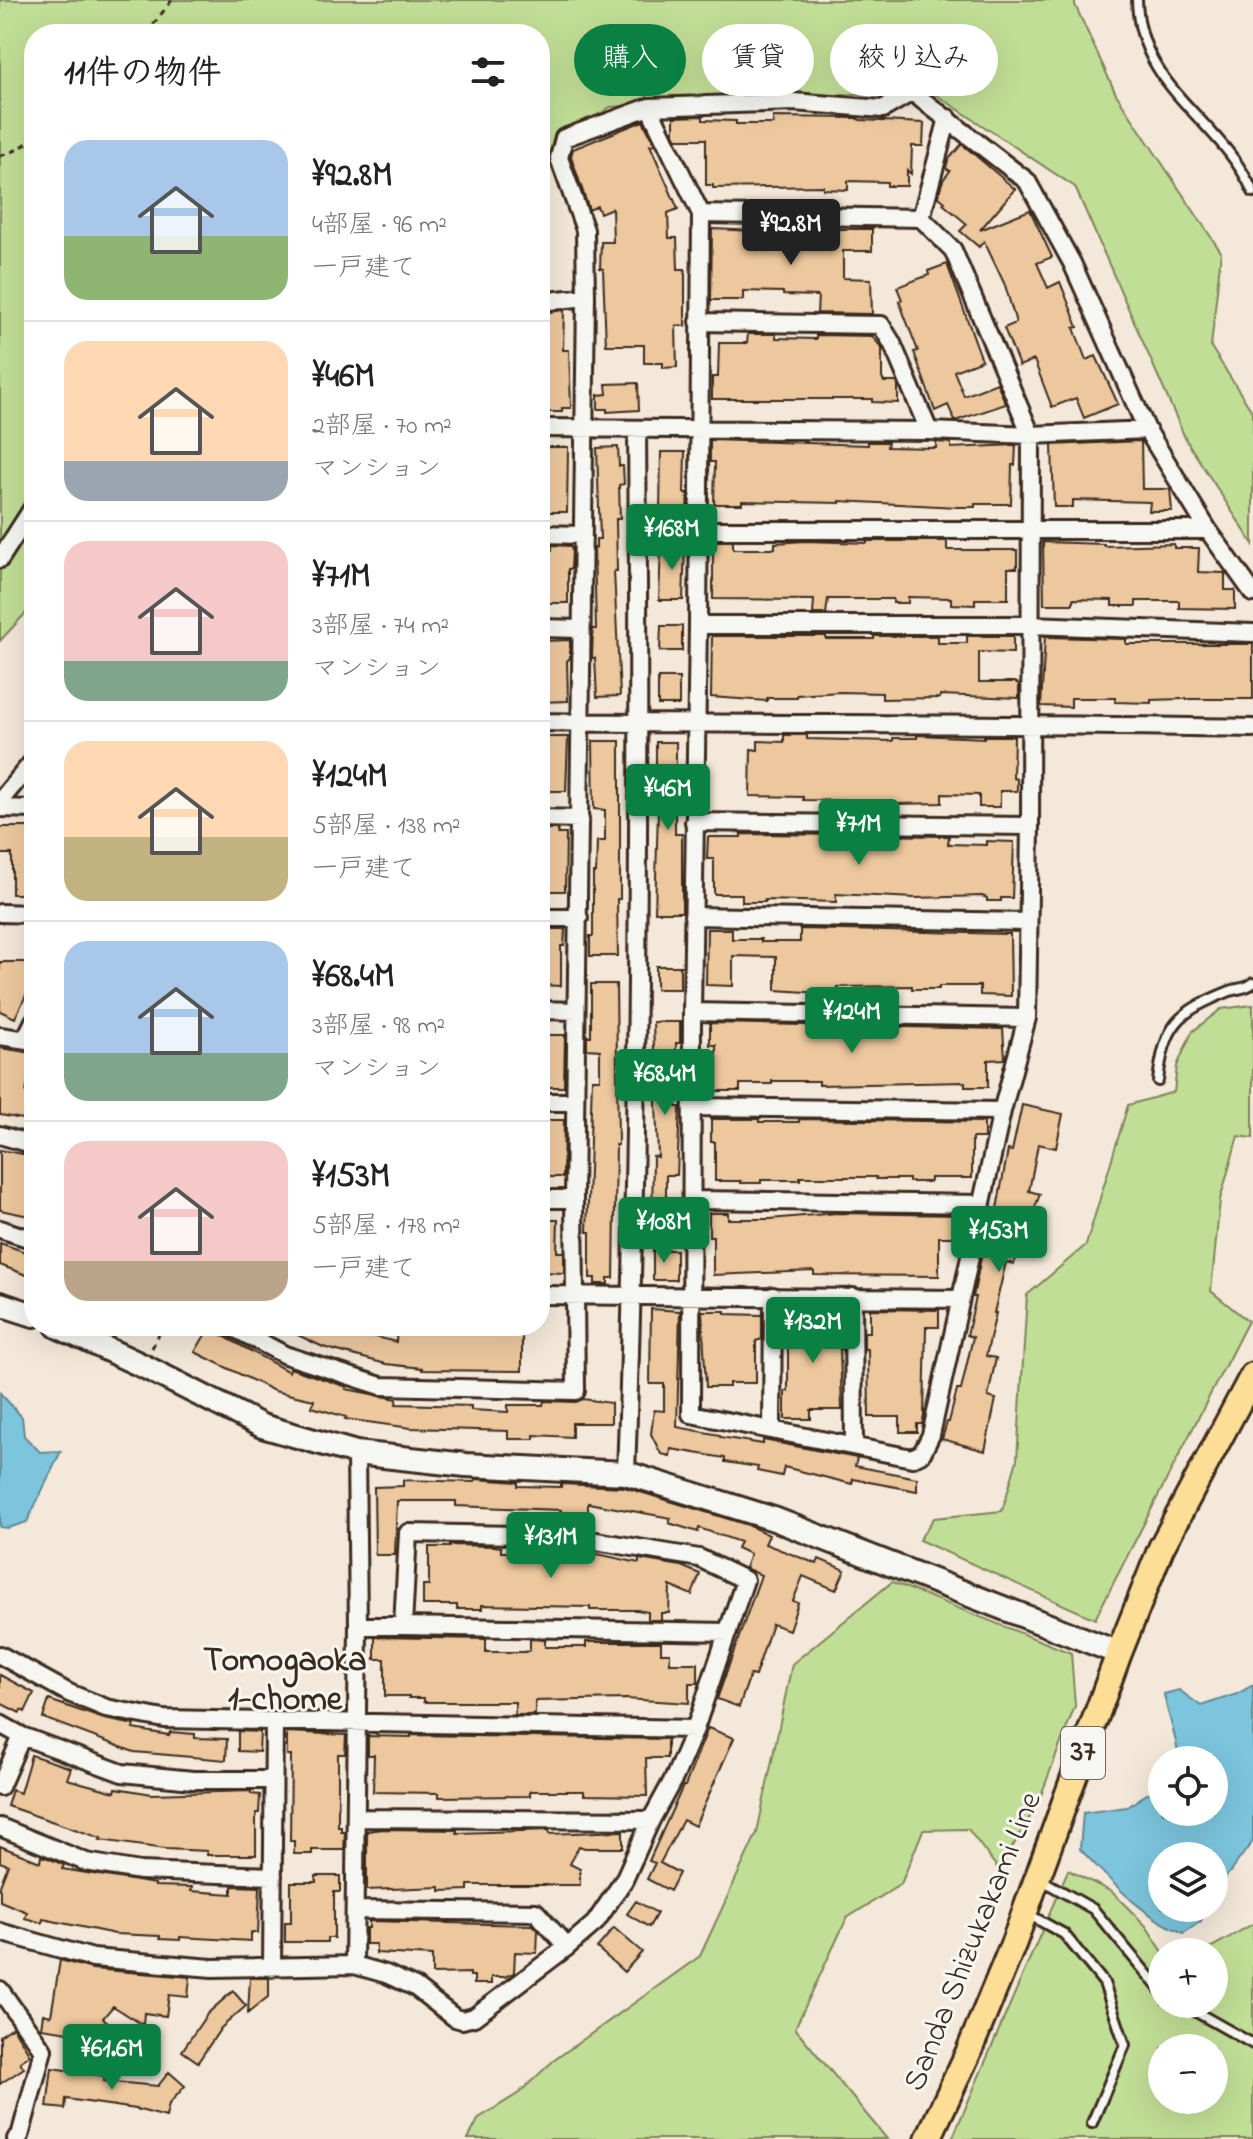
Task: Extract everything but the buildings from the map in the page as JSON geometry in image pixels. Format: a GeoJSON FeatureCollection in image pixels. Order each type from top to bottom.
{"type":"FeatureCollection","features":[{"type":"Feature","properties":{"kind":"main road","name":"Sanda Shizukakami Line"},"geometry":{"type":"LineString","coordinates":[[928,2139],[969,2051],[1025,1913],[1119,1653],[1161,1548],[1253,1375]]}},
{"type":"Feature","properties":{"kind":"street"},"geometry":{"type":"LineString","coordinates":[[249,1336],[285,1355],[381,1386],[576,1391],[574,1199],[586,297],[585,230],[559,158],[564,138],[649,107],[793,102],[883,109],[912,92],[1027,181],[1072,263],[1147,430],[1208,530],[1253,593]]}},
{"type":"Feature","properties":{"kind":"street"},"geometry":{"type":"LineString","coordinates":[[649,107],[701,214],[691,1414],[912,1458],[922,1453],[931,1435],[1002,1111],[1027,1018],[1031,435],[953,250],[921,218],[701,214]]}},
{"type":"Feature","properties":{"kind":"street"},"geometry":{"type":"LineString","coordinates":[[921,218],[948,118]]}},
{"type":"Feature","properties":{"kind":"street"},"geometry":{"type":"LineString","coordinates":[[550,301],[586,297]]}},
{"type":"Feature","properties":{"kind":"street"},"geometry":{"type":"LineString","coordinates":[[699,322],[881,325],[892,343],[929,431]]}},
{"type":"Feature","properties":{"kind":"street"},"geometry":{"type":"LineString","coordinates":[[550,428],[929,431],[1031,435],[1147,430]]}},
{"type":"Feature","properties":{"kind":"street"},"geometry":{"type":"LineString","coordinates":[[626,1473],[633,1295],[640,724],[637,430]]}},
{"type":"Feature","properties":{"kind":"street"},"geometry":{"type":"LineString","coordinates":[[0,559],[24,522]]}},
{"type":"Feature","properties":{"kind":"street"},"geometry":{"type":"LineString","coordinates":[[699,530],[1208,530]]}},
{"type":"Feature","properties":{"kind":"street"},"geometry":{"type":"LineString","coordinates":[[550,534],[583,535]]}},
{"type":"Feature","properties":{"kind":"street"},"geometry":{"type":"LineString","coordinates":[[698,625],[1030,625],[1253,633]]}},
{"type":"Feature","properties":{"kind":"street"},"geometry":{"type":"LineString","coordinates":[[550,628],[581,629]]}},
{"type":"Feature","properties":{"kind":"street"},"geometry":{"type":"LineString","coordinates":[[550,722],[1031,723],[1253,728]]}},
{"type":"Feature","properties":{"kind":"street"},"geometry":{"type":"LineString","coordinates":[[0,801],[24,772]]}},
{"type":"Feature","properties":{"kind":"street"},"geometry":{"type":"LineString","coordinates":[[0,808],[24,809]]}},
{"type":"Feature","properties":{"kind":"street"},"geometry":{"type":"LineString","coordinates":[[550,818],[580,819]]}},
{"type":"Feature","properties":{"kind":"street"},"geometry":{"type":"LineString","coordinates":[[694,822],[1030,826]]}},
{"type":"Feature","properties":{"kind":"street"},"geometry":{"type":"LineString","coordinates":[[0,913],[24,914]]}},
{"type":"Feature","properties":{"kind":"street"},"geometry":{"type":"LineString","coordinates":[[693,916],[1028,922]]}},
{"type":"Feature","properties":{"kind":"street"},"geometry":{"type":"LineString","coordinates":[[550,918],[579,918]]}},
{"type":"Feature","properties":{"kind":"street"},"geometry":{"type":"LineString","coordinates":[[550,1010],[576,1011]]}},
{"type":"Feature","properties":{"kind":"street"},"geometry":{"type":"LineString","coordinates":[[692,1012],[1027,1018]]}},
{"type":"Feature","properties":{"kind":"street"},"geometry":{"type":"LineString","coordinates":[[0,1036],[24,1039]]}},
{"type":"Feature","properties":{"kind":"street"},"geometry":{"type":"LineString","coordinates":[[550,1102],[575,1102]]}},
{"type":"Feature","properties":{"kind":"street"},"geometry":{"type":"LineString","coordinates":[[693,1107],[1002,1111]]}},
{"type":"Feature","properties":{"kind":"street"},"geometry":{"type":"LineString","coordinates":[[0,1135],[24,1142]]}},
{"type":"Feature","properties":{"kind":"street"},"geometry":{"type":"LineString","coordinates":[[550,1199],[574,1199]]}},
{"type":"Feature","properties":{"kind":"street"},"geometry":{"type":"LineString","coordinates":[[693,1200],[982,1204]]}},
{"type":"Feature","properties":{"kind":"street"},"geometry":{"type":"LineString","coordinates":[[0,1229],[24,1237]]}},
{"type":"Feature","properties":{"kind":"street"},"geometry":{"type":"LineString","coordinates":[[550,1295],[959,1299]]}},
{"type":"Feature","properties":{"kind":"street"},"geometry":{"type":"LineString","coordinates":[[772,1428],[773,1296]]}},
{"type":"Feature","properties":{"kind":"street"},"geometry":{"type":"LineString","coordinates":[[853,1297],[854,1446]]}},
{"type":"Feature","properties":{"kind":"street"},"geometry":{"type":"LineString","coordinates":[[0,1304],[24,1312]]}},
{"type":"Feature","properties":{"kind":"street"},"geometry":{"type":"LineString","coordinates":[[78,1336],[262,1426],[356,1453],[466,1465],[626,1473],[774,1519],[1119,1653]]}},
{"type":"Feature","properties":{"kind":"street"},"geometry":{"type":"LineString","coordinates":[[354,1965],[358,1626],[356,1453]]}},
{"type":"Feature","properties":{"kind":"street"},"geometry":{"type":"LineString","coordinates":[[0,1932],[93,1958],[212,1968],[354,1965],[415,1987],[447,2014],[462,2020],[474,2017],[567,1947],[595,1923],[624,1880],[675,1776],[695,1729],[745,1580],[699,1558],[566,1536],[408,1533],[403,1626]]}},
{"type":"Feature","properties":{"kind":"street"},"geometry":{"type":"LineString","coordinates":[[358,1626],[728,1632]]}},
{"type":"Feature","properties":{"kind":"street"},"geometry":{"type":"LineString","coordinates":[[0,1655],[69,1693],[106,1708],[164,1719],[695,1729]]}},
{"type":"Feature","properties":{"kind":"street"},"geometry":{"type":"LineString","coordinates":[[272,1968],[274,1722]]}},
{"type":"Feature","properties":{"kind":"street"},"geometry":{"type":"LineString","coordinates":[[0,1724],[22,1736],[122,1773],[193,1780],[273,1780]]}},
{"type":"Feature","properties":{"kind":"street"},"geometry":{"type":"LineString","coordinates":[[0,1787],[22,1736]]}},
{"type":"Feature","properties":{"kind":"street"},"geometry":{"type":"LineString","coordinates":[[356,1818],[651,1820]]}},
{"type":"Feature","properties":{"kind":"street"},"geometry":{"type":"LineString","coordinates":[[0,1827],[86,1862],[140,1871],[273,1876]]}},
{"type":"Feature","properties":{"kind":"street"},"geometry":{"type":"LineString","coordinates":[[355,1910],[536,1912],[567,1947]]}},
{"type":"Feature","properties":{"kind":"street"},"geometry":{"type":"LineString","coordinates":[[0,1990],[43,2050],[20,2136],[16,2139]]}},
{"type":"Feature","properties":{"kind":"lane"},"geometry":{"type":"LineString","coordinates":[[1137,0],[1143,43],[1158,71],[1234,160],[1253,192]]}},
{"type":"Feature","properties":{"kind":"lane"},"geometry":{"type":"LineString","coordinates":[[1158,1081],[1161,1056],[1172,1026],[1197,1005],[1230,991],[1246,989],[1253,983]]}},
{"type":"Feature","properties":{"kind":"lane"},"geometry":{"type":"LineString","coordinates":[[1038,1878],[1093,1909],[1148,1975]]}},
{"type":"Feature","properties":{"kind":"lane"},"geometry":{"type":"LineString","coordinates":[[1025,1913],[1064,1934],[1104,1983],[1125,2045],[1092,2123]]}},
{"type":"Feature","properties":{"kind":"lane"},"geometry":{"type":"LineString","coordinates":[[1207,2018],[1253,2044]]}},
{"type":"Feature","properties":{"kind":"path"},"geometry":{"type":"LineString","coordinates":[[154,24],[172,0]]}},
{"type":"Feature","properties":{"kind":"path"},"geometry":{"type":"LineString","coordinates":[[0,156],[24,145]]}},
{"type":"Feature","properties":{"kind":"path"},"geometry":{"type":"LineString","coordinates":[[143,1366],[158,1336]]}},
{"type":"Feature","properties":{"kind":"green space"},"geometry":{"type":"Polygon","coordinates":[[[0,0],[1075,0],[1116,94],[1221,252],[1211,347],[1253,413],[1253,544],[1186,440],[1075,187],[938,96],[998,96],[998,24],[830,24],[830,95],[610,107],[550,150],[550,24],[24,24],[24,615],[0,641],[0,0]]]}},
{"type":"Feature","properties":{"kind":"green space"},"geometry":{"type":"Polygon","coordinates":[[[1253,1005],[1253,1138],[1238,1136],[1220,1200],[1211,1291],[1248,1321],[1095,1619],[919,1540],[934,1518],[1002,1511],[1017,1460],[1027,1295],[1086,1245],[1128,1105],[1174,1092],[1177,1066],[1192,1032],[1221,1009],[1253,1005]]]}},
{"type":"Feature","properties":{"kind":"green space"},"geometry":{"type":"Polygon","coordinates":[[[892,1582],[1071,1653],[1075,1706],[1038,1803],[999,1870],[968,1829],[923,1830],[901,1884],[847,1918],[795,2028],[887,2139],[468,2139],[479,2118],[519,2093],[553,2061],[700,1956],[757,1833],[792,1664],[892,1582]]]}},
{"type":"Feature","properties":{"kind":"green space"},"geometry":{"type":"Polygon","coordinates":[[[1068,1870],[1112,1892],[1154,1938],[1148,1938],[1148,2018],[1228,2018],[1228,1938],[1253,1924],[1253,2139],[952,2139],[1068,1870]]]}},
{"type":"Feature","properties":{"kind":"water"},"geometry":{"type":"Polygon","coordinates":[[[0,1393],[22,1417],[24,1436],[40,1452],[61,1451],[27,1522],[8,1528],[0,1527],[0,1393]]]}},
{"type":"Feature","properties":{"kind":"water"},"geometry":{"type":"Polygon","coordinates":[[[1253,1685],[1253,1841],[1228,1874],[1228,1842],[1148,1842],[1148,1913],[1080,1849],[1083,1813],[1127,1807],[1148,1793],[1148,1826],[1228,1826],[1228,1746],[1177,1746],[1164,1694],[1179,1690],[1201,1706],[1253,1685]]]}},
{"type":"Feature","properties":{"kind":"water"},"geometry":{"type":"Polygon","coordinates":[[[1162,1922],[1200,1922],[1184,1933],[1162,1922]]]}},
{"type":"Feature","properties":{"kind":"district","name":"Tomogaoka 1-chome"},"geometry":{"type":"Point","coordinates":[285,1682]}}]}
